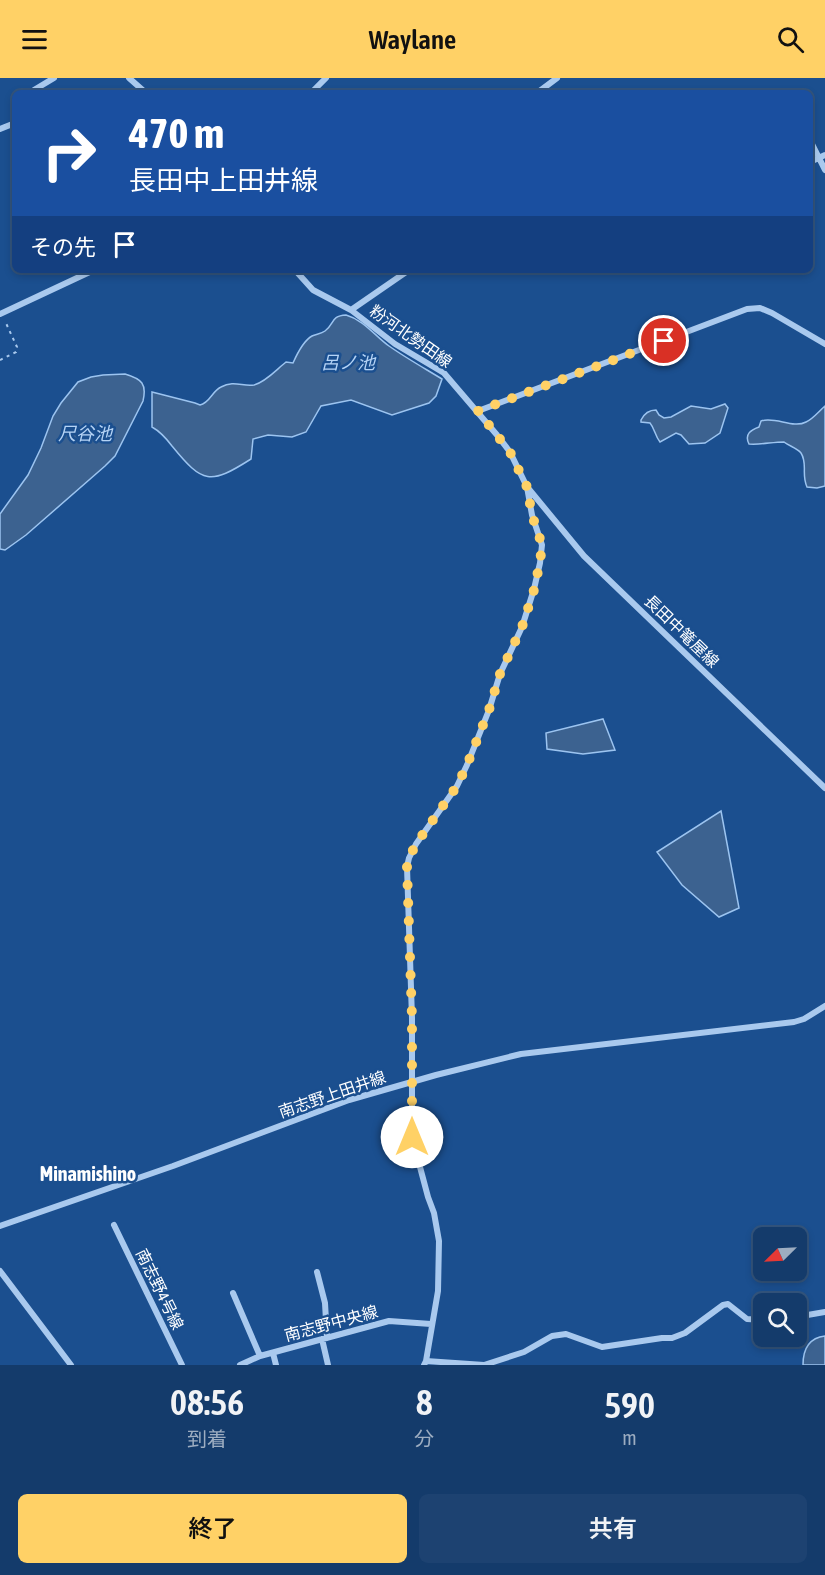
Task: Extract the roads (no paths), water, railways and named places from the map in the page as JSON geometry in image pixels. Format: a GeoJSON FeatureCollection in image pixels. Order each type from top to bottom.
{"type":"FeatureCollection","features":[{"type":"Feature","properties":{"kind":"street"},"geometry":{"type":"LineString","coordinates":[[34,90],[54,78]]}},
{"type":"Feature","properties":{"kind":"street"},"geometry":{"type":"LineString","coordinates":[[129,78],[143,90]]}},
{"type":"Feature","properties":{"kind":"street"},"geometry":{"type":"LineString","coordinates":[[314,90],[326,78]]}},
{"type":"Feature","properties":{"kind":"street"},"geometry":{"type":"LineString","coordinates":[[541,90],[557,78]]}},
{"type":"Feature","properties":{"kind":"street"},"geometry":{"type":"LineString","coordinates":[[822,156],[825,170]]}},
{"type":"Feature","properties":{"kind":"street"},"geometry":{"type":"LineString","coordinates":[[1,313],[88,273]]}},
{"type":"Feature","properties":{"kind":"street","name":"粉河北勢田線"},"geometry":{"type":"LineString","coordinates":[[298,273],[313,290],[351,310],[395,344],[444,373],[510,452],[527,487],[532,515],[542,545],[534,590],[522,627],[500,674],[489,710],[467,765],[457,786],[416,844],[407,867],[412,1018],[412,1137],[434,1213],[439,1241],[438,1291],[425,1363]]}},
{"type":"Feature","properties":{"kind":"street"},"geometry":{"type":"LineString","coordinates":[[351,310],[406,273]]}},
{"type":"Feature","properties":{"kind":"street"},"geometry":{"type":"LineString","coordinates":[[478,411],[747,309],[760,308],[772,313],[825,344]]}},
{"type":"Feature","properties":{"kind":"street","name":"長田中篭屋線"},"geometry":{"type":"LineString","coordinates":[[527,487],[584,556],[825,788]]}},
{"type":"Feature","properties":{"kind":"street","name":"南志野上田井線"},"geometry":{"type":"LineString","coordinates":[[0,1226],[173,1166],[349,1100],[412,1082],[521,1054],[794,1022],[825,1006]]}},
{"type":"Feature","properties":{"kind":"street","name":"南志野4号線"},"geometry":{"type":"LineString","coordinates":[[114,1226],[182,1365]]}},
{"type":"Feature","properties":{"kind":"street"},"geometry":{"type":"LineString","coordinates":[[0,1271],[71,1365]]}},
{"type":"Feature","properties":{"kind":"street"},"geometry":{"type":"LineString","coordinates":[[317,1272],[325,1303],[328,1365]]}},
{"type":"Feature","properties":{"kind":"street"},"geometry":{"type":"LineString","coordinates":[[233,1293],[260,1356]]}},
{"type":"Feature","properties":{"kind":"street"},"geometry":{"type":"LineString","coordinates":[[425,1363],[484,1365],[524,1352],[552,1335],[566,1334],[602,1347],[672,1338],[685,1333],[723,1305],[728,1304],[747,1319],[753,1319]]}},
{"type":"Feature","properties":{"kind":"street"},"geometry":{"type":"LineString","coordinates":[[807,1315],[825,1312]]}},
{"type":"Feature","properties":{"kind":"street","name":"南志野中央線"},"geometry":{"type":"LineString","coordinates":[[240,1365],[260,1356],[389,1321],[431,1324]]}},
{"type":"Feature","properties":{"kind":"street"},"geometry":{"type":"LineString","coordinates":[[273,1353],[276,1365]]}},
{"type":"Feature","properties":{"kind":"water","name":"呂ノ池"},"geometry":{"type":"Polygon","coordinates":[[[346,315],[358,321],[408,359],[442,379],[436,396],[429,403],[392,415],[351,400],[321,406],[306,432],[292,437],[268,435],[253,439],[251,459],[216,476],[200,474],[192,468],[163,435],[152,427],[152,392],[200,405],[226,385],[254,385],[267,378],[286,362],[293,363],[309,338],[325,331],[337,317],[346,315]]]}},
{"type":"Feature","properties":{"kind":"water","name":"尺谷池"},"geometry":{"type":"Polygon","coordinates":[[[125,374],[142,383],[144,395],[115,456],[26,535],[5,550],[0,549],[0,514],[28,475],[53,416],[61,403],[78,382],[91,377],[125,374]]]}},
{"type":"Feature","properties":{"kind":"water"},"geometry":{"type":"Polygon","coordinates":[[[725,404],[728,408],[720,433],[705,443],[689,444],[676,433],[660,442],[650,423],[641,422],[645,414],[653,410],[664,418],[671,417],[691,406],[711,409],[725,404]]]}},
{"type":"Feature","properties":{"kind":"water"},"geometry":{"type":"Polygon","coordinates":[[[825,406],[825,486],[807,487],[801,453],[784,442],[749,444],[748,435],[759,427],[761,421],[772,420],[801,424],[811,419],[825,406]]]}},
{"type":"Feature","properties":{"kind":"water"},"geometry":{"type":"Polygon","coordinates":[[[603,719],[615,750],[583,754],[547,749],[546,733],[603,719]]]}},
{"type":"Feature","properties":{"kind":"water"},"geometry":{"type":"Polygon","coordinates":[[[721,811],[739,908],[719,917],[682,885],[657,852],[721,811]]]}},
{"type":"Feature","properties":{"kind":"water"},"geometry":{"type":"Polygon","coordinates":[[[825,1336],[825,1365],[803,1365],[804,1354],[811,1342],[825,1336]]]}},
{"type":"Feature","properties":{"kind":"district","name":"Minamishino"},"geometry":{"type":"Point","coordinates":[88,1173]}}]}
